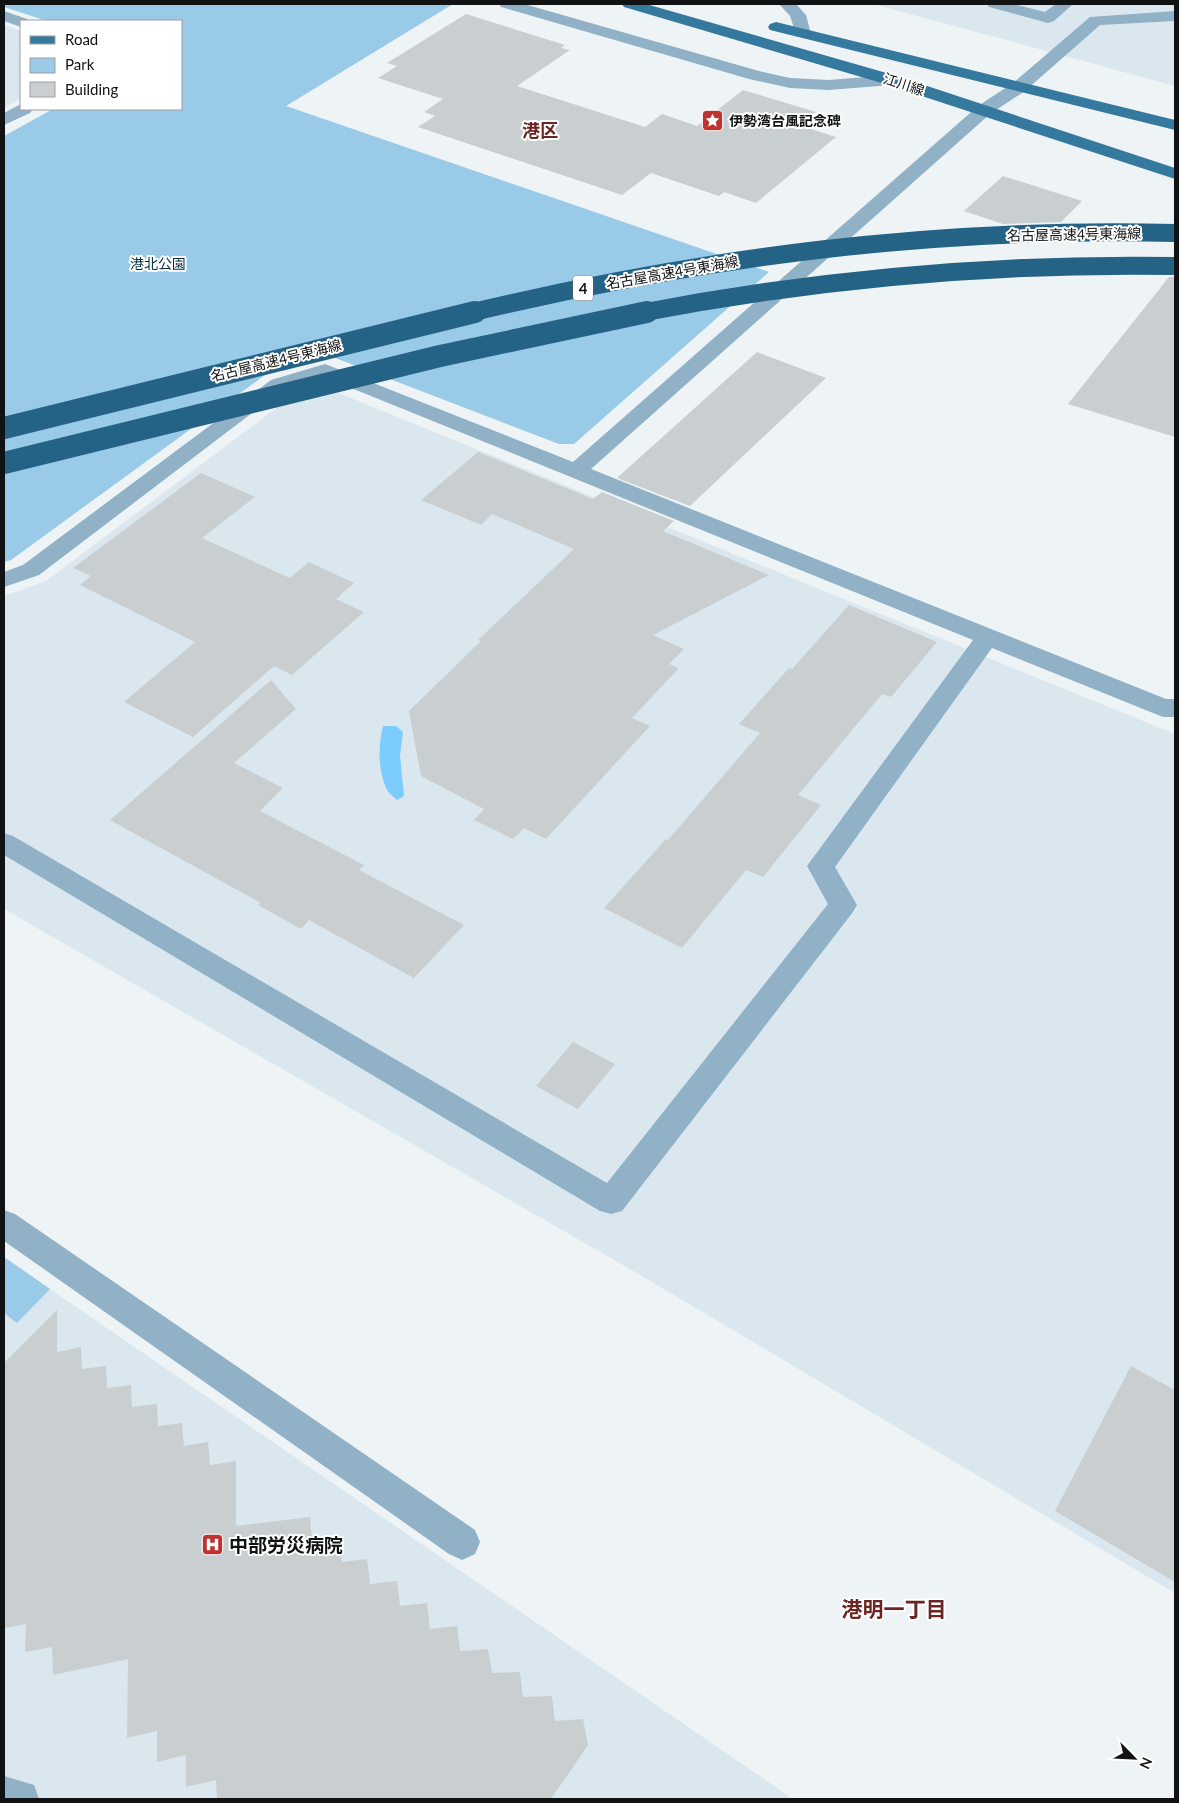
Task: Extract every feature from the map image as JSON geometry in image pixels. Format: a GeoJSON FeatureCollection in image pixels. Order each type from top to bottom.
{"type":"FeatureCollection","features":[{"type":"Feature","properties":{"kind":"highway","name":"名古屋高速4号東海線"},"geometry":{"type":"LineString","coordinates":[[4,428],[448,318],[570,290],[697,266],[813,250],[933,238],[1045,233],[1175,233]]}},
{"type":"Feature","properties":{"kind":"highway","name":"名古屋高速4号東海線"},"geometry":{"type":"LineString","coordinates":[[4,463],[464,350],[587,323],[714,300],[852,280],[959,272],[1131,265],[1175,266]]}},
{"type":"Feature","properties":{"kind":"main road","name":"江川線"},"geometry":{"type":"LineString","coordinates":[[630,4],[891,80],[1175,174]]}},
{"type":"Feature","properties":{"kind":"main road","name":"江川線"},"geometry":{"type":"LineString","coordinates":[[759,22],[1175,124]]}},
{"type":"Feature","properties":{"kind":"street"},"geometry":{"type":"LineString","coordinates":[[507,4],[755,75],[790,83],[829,85],[891,80]]}},
{"type":"Feature","properties":{"kind":"street"},"geometry":{"type":"LineString","coordinates":[[787,4],[798,15],[803,34]]}},
{"type":"Feature","properties":{"kind":"street"},"geometry":{"type":"LineString","coordinates":[[995,4],[1048,18],[1064,4],[1113,19]]}},
{"type":"Feature","properties":{"kind":"street"},"geometry":{"type":"LineString","coordinates":[[1133,18],[1148,4]]}},
{"type":"Feature","properties":{"kind":"street"},"geometry":{"type":"LineString","coordinates":[[4,16],[20,22]]}},
{"type":"Feature","properties":{"kind":"street"},"geometry":{"type":"LineString","coordinates":[[576,471],[984,110],[1019,87],[1096,20],[1175,16]]}},
{"type":"Feature","properties":{"kind":"street"},"geometry":{"type":"LineString","coordinates":[[4,120],[22,110]]}},
{"type":"Feature","properties":{"kind":"street"},"geometry":{"type":"LineString","coordinates":[[4,580],[31,570],[278,384],[325,370],[1163,708],[1175,708]]}},
{"type":"Feature","properties":{"kind":"street"},"geometry":{"type":"LineString","coordinates":[[4,843],[611,1201],[844,905],[821,866],[988,637]]}},
{"type":"Feature","properties":{"kind":"street"},"geometry":{"type":"LineString","coordinates":[[4,1224],[462,1542]]}},
{"type":"Feature","properties":{"kind":"street"},"geometry":{"type":"LineString","coordinates":[[4,1795],[20,1799]]}},
{"type":"Feature","properties":{"kind":"shaded area"},"geometry":{"type":"Polygon","coordinates":[[[873,4],[1175,4],[1175,86],[873,4]]]}},
{"type":"Feature","properties":{"kind":"shaded area"},"geometry":{"type":"Polygon","coordinates":[[[4,25],[20,31],[20,99],[4,108],[4,25]]]}},
{"type":"Feature","properties":{"kind":"shaded area"},"geometry":{"type":"Polygon","coordinates":[[[329,389],[1175,734],[1175,1593],[642,1276],[4,909],[4,596],[46,581],[294,395],[329,389]]]}},
{"type":"Feature","properties":{"kind":"shaded area"},"geometry":{"type":"Polygon","coordinates":[[[383,726],[396,726],[403,732],[400,755],[404,796],[397,800],[387,790],[381,773],[380,741],[383,726]]]}},
{"type":"Feature","properties":{"kind":"shaded area","name":"中部労災病院"},"geometry":{"type":"Polygon","coordinates":[[[4,1257],[50,1289],[793,1799],[4,1799],[4,1257]]]}},
{"type":"Feature","properties":{"kind":"green space","name":"港北公園"},"geometry":{"type":"Polygon","coordinates":[[[4,4],[453,4],[286,106],[769,272],[574,444],[559,444],[325,354],[269,372],[11,560],[4,562],[4,136],[51,110],[182,110],[182,20],[44,20],[4,7],[4,4]]]}},
{"type":"Feature","properties":{"kind":"green space"},"geometry":{"type":"Polygon","coordinates":[[[4,1257],[50,1289],[17,1323],[4,1313],[4,1257]]]}},
{"type":"Feature","properties":{"kind":"building"},"geometry":{"type":"Polygon","coordinates":[[[466,14],[565,45],[561,48],[570,50],[517,86],[645,127],[662,114],[697,126],[743,90],[816,112],[802,126],[836,137],[756,203],[724,192],[719,196],[651,173],[622,195],[418,127],[435,116],[424,112],[443,99],[378,78],[397,66],[387,63],[466,14]]]}},
{"type":"Feature","properties":{"kind":"building"},"geometry":{"type":"Polygon","coordinates":[[[1003,176],[1082,201],[1061,222],[1003,224],[964,211],[1003,176]]]}},
{"type":"Feature","properties":{"kind":"building"},"geometry":{"type":"Polygon","coordinates":[[[1169,277],[1175,277],[1175,437],[1068,404],[1169,277]]]}},
{"type":"Feature","properties":{"kind":"building"},"geometry":{"type":"Polygon","coordinates":[[[757,352],[826,378],[690,506],[617,478],[757,352]]]}},
{"type":"Feature","properties":{"kind":"building"},"geometry":{"type":"Polygon","coordinates":[[[478,452],[593,499],[602,492],[674,521],[663,531],[769,575],[653,635],[684,649],[669,664],[679,668],[632,718],[650,726],[546,839],[524,828],[513,839],[474,820],[484,809],[421,776],[409,711],[481,641],[478,640],[574,549],[492,514],[481,525],[421,500],[478,452]]]}},
{"type":"Feature","properties":{"kind":"building"},"geometry":{"type":"Polygon","coordinates":[[[201,473],[255,497],[202,538],[290,578],[309,562],[354,583],[336,599],[364,612],[292,675],[274,666],[193,737],[124,702],[195,642],[80,585],[91,576],[73,568],[201,473]]]}},
{"type":"Feature","properties":{"kind":"building"},"geometry":{"type":"Polygon","coordinates":[[[849,605],[937,642],[891,697],[882,694],[798,795],[821,805],[763,877],[746,870],[682,948],[604,908],[666,839],[668,840],[760,733],[739,724],[789,668],[792,669],[849,605]]]}},
{"type":"Feature","properties":{"kind":"building"},"geometry":{"type":"Polygon","coordinates":[[[271,680],[296,709],[234,763],[283,788],[260,811],[364,865],[359,870],[464,925],[414,978],[309,920],[301,929],[258,905],[261,903],[110,820],[271,680]]]}},
{"type":"Feature","properties":{"kind":"building"},"geometry":{"type":"Polygon","coordinates":[[[573,1042],[615,1064],[578,1109],[536,1086],[573,1042]]]}},
{"type":"Feature","properties":{"kind":"building","name":"中部労災病院"},"geometry":{"type":"Polygon","coordinates":[[[57,1310],[57,1352],[81,1347],[82,1369],[106,1366],[107,1388],[131,1385],[132,1407],[157,1404],[158,1426],[182,1423],[184,1446],[208,1442],[210,1465],[236,1461],[236,1526],[310,1517],[312,1542],[339,1538],[342,1562],[367,1559],[370,1584],[397,1581],[400,1606],[427,1603],[430,1629],[457,1626],[460,1651],[488,1649],[492,1673],[520,1672],[523,1697],[552,1696],[555,1721],[583,1719],[588,1745],[551,1799],[217,1799],[216,1780],[186,1787],[186,1755],[157,1762],[157,1731],[127,1738],[128,1659],[53,1675],[52,1647],[25,1652],[26,1624],[4,1628],[4,1363],[57,1310]]]}},
{"type":"Feature","properties":{"kind":"building"},"geometry":{"type":"Polygon","coordinates":[[[1131,1366],[1175,1390],[1175,1582],[1055,1511],[1131,1366]]]}},
{"type":"Feature","properties":{"kind":"place","name":"伊勢湾台風記念碑"},"geometry":{"type":"Point","coordinates":[713,120]}},
{"type":"Feature","properties":{"kind":"place","name":"中部労災病院"},"geometry":{"type":"Point","coordinates":[213,1544]}},
{"type":"Feature","properties":{"kind":"district","name":"港区"},"geometry":{"type":"Point","coordinates":[540,130]}},
{"type":"Feature","properties":{"kind":"district","name":"港明一丁目"},"geometry":{"type":"Point","coordinates":[894,1608]}}]}
